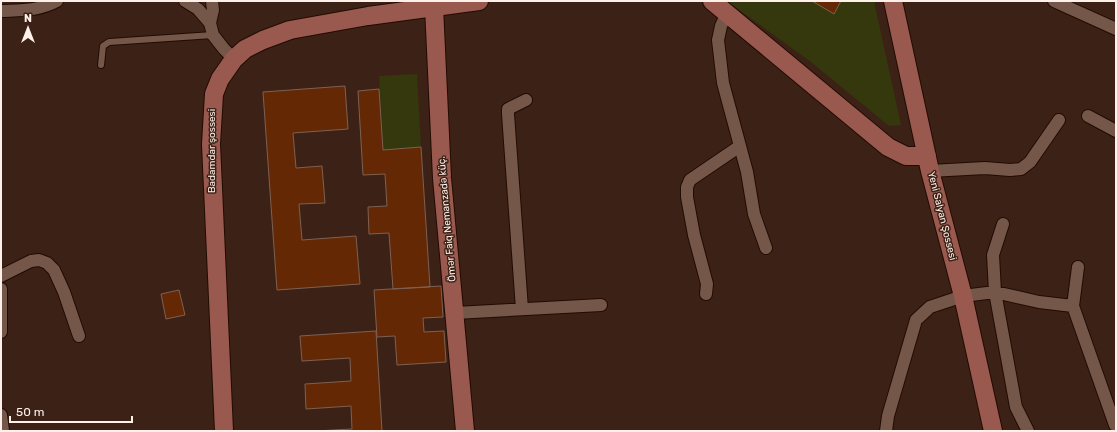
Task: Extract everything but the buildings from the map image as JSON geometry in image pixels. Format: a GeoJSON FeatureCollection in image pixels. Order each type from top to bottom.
{"type":"FeatureCollection","features":[{"type":"Feature","properties":{"kind":"main road","name":"Badamdar şossesi"},"geometry":{"type":"LineString","coordinates":[[224,431],[211,144],[214,94],[220,78],[234,59],[245,50],[263,40],[290,30],[434,4],[479,1]]}},
{"type":"Feature","properties":{"kind":"main road"},"geometry":{"type":"LineString","coordinates":[[712,1],[888,147],[906,156],[929,163]]}},
{"type":"Feature","properties":{"kind":"main road","name":"Yeni Salyan Şossesi"},"geometry":{"type":"LineString","coordinates":[[893,1],[929,163],[963,296],[993,431]]}},
{"type":"Feature","properties":{"kind":"main road","name":"Ömər Faiq Nemanzadə küç."},"geometry":{"type":"LineString","coordinates":[[434,4],[442,178],[465,431]]}},
{"type":"Feature","properties":{"kind":"street"},"geometry":{"type":"LineString","coordinates":[[1,10],[33,10],[48,6],[57,1]]}},
{"type":"Feature","properties":{"kind":"street"},"geometry":{"type":"LineString","coordinates":[[185,1],[198,9],[210,23],[213,35],[224,50],[234,59]]}},
{"type":"Feature","properties":{"kind":"street"},"geometry":{"type":"LineString","coordinates":[[210,23],[213,10],[212,1]]}},
{"type":"Feature","properties":{"kind":"street"},"geometry":{"type":"LineString","coordinates":[[1054,1],[1116,29]]}},
{"type":"Feature","properties":{"kind":"street"},"geometry":{"type":"LineString","coordinates":[[727,13],[721,26],[718,40],[723,83],[747,172],[754,214],[766,248]]}},
{"type":"Feature","properties":{"kind":"street"},"geometry":{"type":"LineString","coordinates":[[522,310],[508,109],[526,100]]}},
{"type":"Feature","properties":{"kind":"street"},"geometry":{"type":"LineString","coordinates":[[1088,116],[1116,131]]}},
{"type":"Feature","properties":{"kind":"street"},"geometry":{"type":"LineString","coordinates":[[929,163],[1010,170],[1021,169],[1030,162],[1059,120]]}},
{"type":"Feature","properties":{"kind":"street"},"geometry":{"type":"LineString","coordinates":[[706,294],[707,284],[694,235],[687,197],[687,187],[690,180],[740,146]]}},
{"type":"Feature","properties":{"kind":"street"},"geometry":{"type":"LineString","coordinates":[[1004,224],[994,255],[994,292],[1016,407],[1028,431]]}},
{"type":"Feature","properties":{"kind":"street"},"geometry":{"type":"LineString","coordinates":[[1,276],[31,261],[39,260],[47,262],[54,270],[64,292],[78,336]]}},
{"type":"Feature","properties":{"kind":"street"},"geometry":{"type":"LineString","coordinates":[[1078,267],[1073,306],[1115,425]]}},
{"type":"Feature","properties":{"kind":"street"},"geometry":{"type":"LineString","coordinates":[[1,290],[1,332]]}},
{"type":"Feature","properties":{"kind":"street"},"geometry":{"type":"LineString","coordinates":[[886,431],[888,416],[916,320],[930,307],[963,296],[994,292],[1039,302],[1073,306]]}},
{"type":"Feature","properties":{"kind":"street"},"geometry":{"type":"LineString","coordinates":[[455,313],[601,305]]}},
{"type":"Feature","properties":{"kind":"street"},"geometry":{"type":"LineString","coordinates":[[1,415],[3,431]]}},
{"type":"Feature","properties":{"kind":"lane"},"geometry":{"type":"LineString","coordinates":[[100,66],[103,46],[109,42],[213,35]]}},
{"type":"Feature","properties":{"kind":"shaded area"},"geometry":{"type":"Polygon","coordinates":[[[727,1],[874,1],[901,125],[889,126],[811,62],[727,1]]]}},
{"type":"Feature","properties":{"kind":"shaded area"},"geometry":{"type":"Polygon","coordinates":[[[417,74],[421,147],[383,150],[379,76],[417,74]]]}}]}
